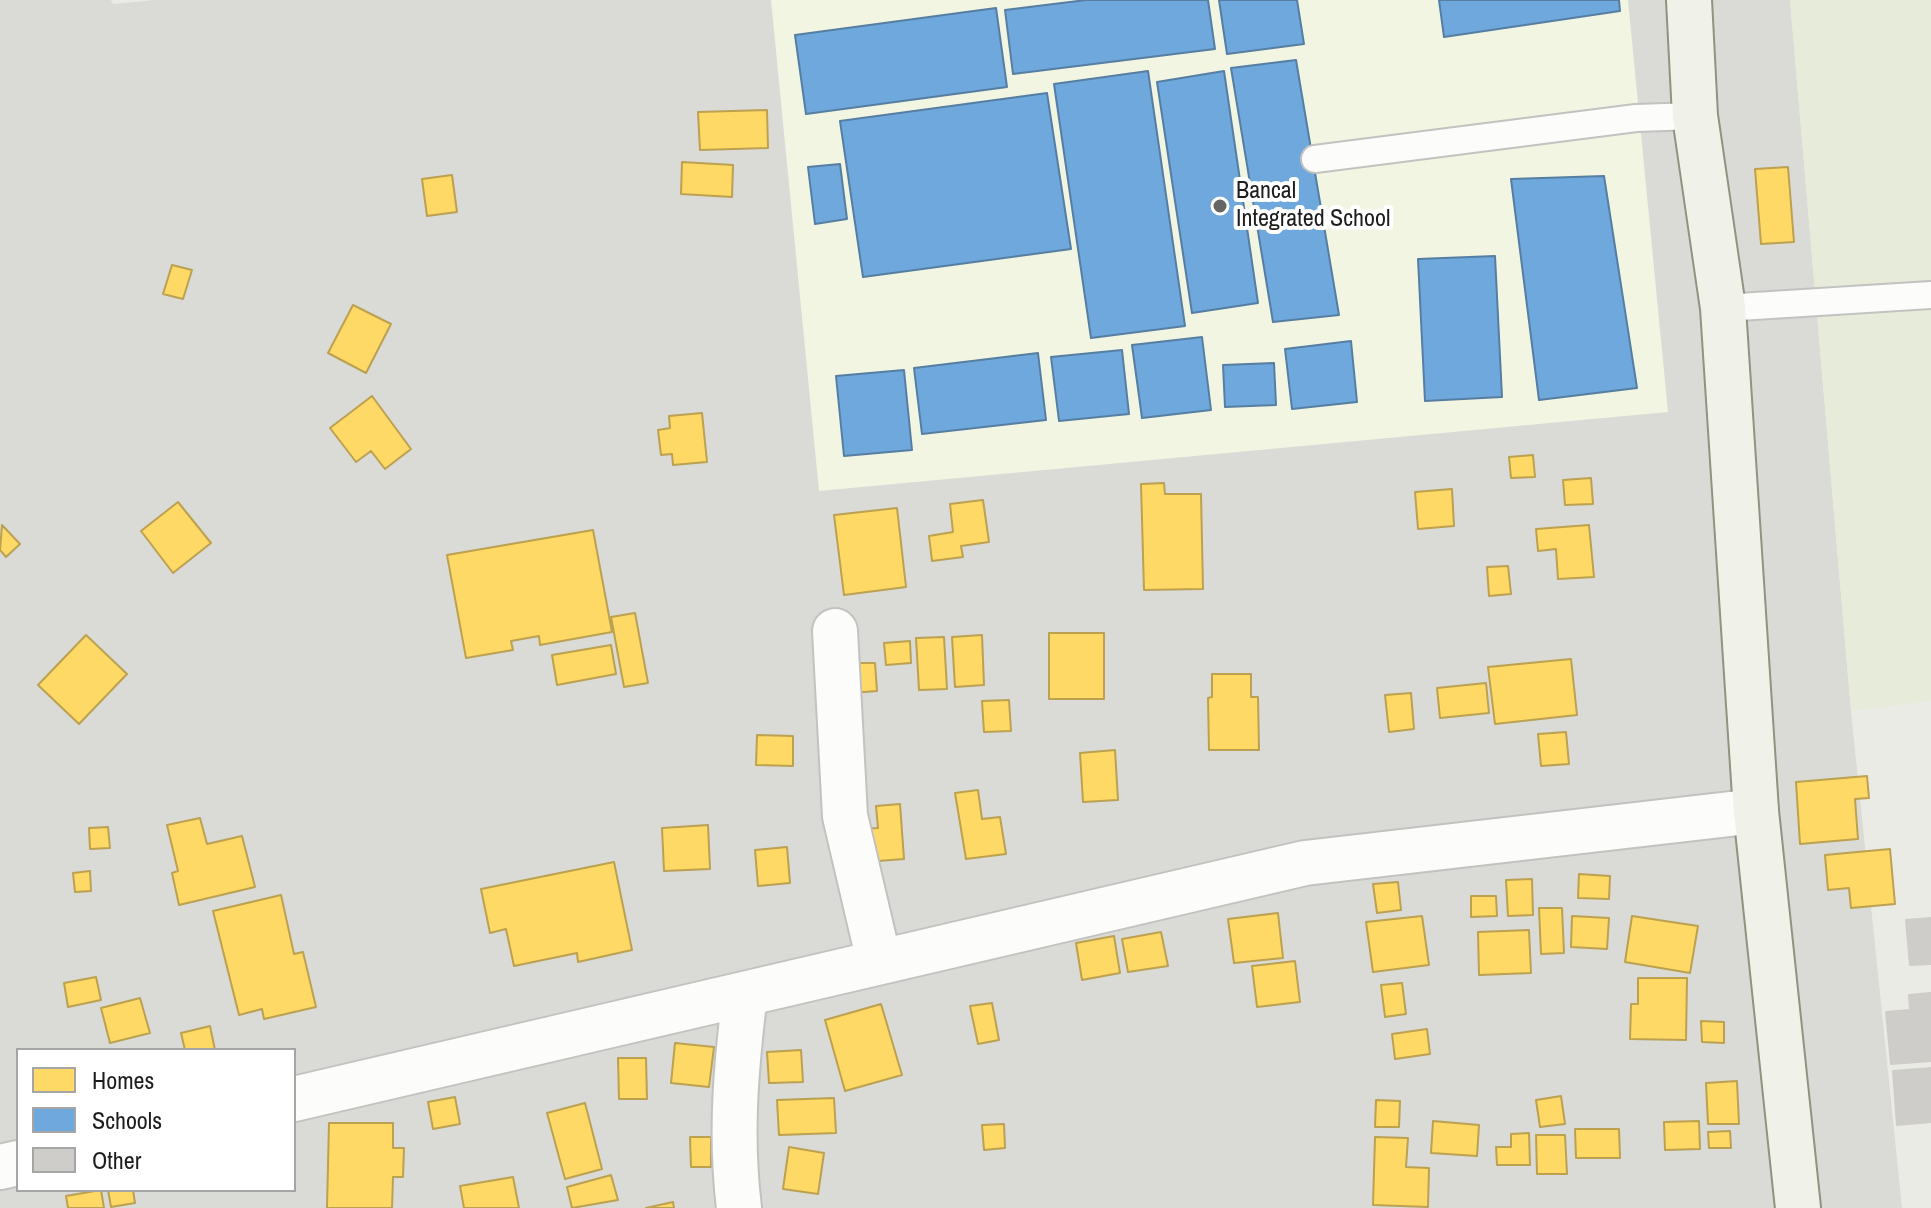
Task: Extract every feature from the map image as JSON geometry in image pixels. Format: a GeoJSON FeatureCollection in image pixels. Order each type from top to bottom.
{"type":"FeatureCollection","features":[{"type":"Feature","properties":{"kind":"main road"},"geometry":{"type":"LineString","coordinates":[[1689,0],[1695,116],[1723,308],[1756,811],[1798,1208]]}},
{"type":"Feature","properties":{"kind":"street"},"geometry":{"type":"LineString","coordinates":[[835,631],[845,816],[879,961]]}},
{"type":"Feature","properties":{"kind":"street"},"geometry":{"type":"LineString","coordinates":[[296,1099],[1305,863],[1756,811]]}},
{"type":"Feature","properties":{"kind":"street"},"geometry":{"type":"LineString","coordinates":[[739,1208],[732,1156],[733,1093],[745,994]]}},
{"type":"Feature","properties":{"kind":"lane"},"geometry":{"type":"LineString","coordinates":[[1315,159],[1636,118],[1695,116]]}},
{"type":"Feature","properties":{"kind":"lane"},"geometry":{"type":"LineString","coordinates":[[1723,308],[1931,295]]}},
{"type":"Feature","properties":{"kind":"shaded area"},"geometry":{"type":"Polygon","coordinates":[[[0,0],[111,0],[113,4],[155,0],[1790,0],[1851,711],[1902,1208],[0,1208],[0,0]]]}},
{"type":"Feature","properties":{"kind":"shaded area","name":"Bancal Integrated School"},"geometry":{"type":"Polygon","coordinates":[[[771,0],[1628,0],[1668,412],[819,491],[771,0]]]}},
{"type":"Feature","properties":{"kind":"shaded area"},"geometry":{"type":"Polygon","coordinates":[[[1790,0],[1931,0],[1931,701],[1851,711],[1790,0]]]}},
{"type":"Feature","properties":{"kind":"building: Homes"},"geometry":{"type":"Polygon","coordinates":[[[767,110],[768,148],[700,150],[698,112],[767,110]]]}},
{"type":"Feature","properties":{"kind":"building: Homes"},"geometry":{"type":"Polygon","coordinates":[[[682,162],[733,165],[732,197],[681,194],[682,162]]]}},
{"type":"Feature","properties":{"kind":"building: Homes"},"geometry":{"type":"Polygon","coordinates":[[[1788,167],[1794,242],[1761,244],[1755,169],[1788,167]]]}},
{"type":"Feature","properties":{"kind":"building: Homes"},"geometry":{"type":"Polygon","coordinates":[[[452,175],[457,212],[427,216],[422,179],[452,175]]]}},
{"type":"Feature","properties":{"kind":"building: Homes"},"geometry":{"type":"Polygon","coordinates":[[[172,265],[192,270],[183,299],[163,294],[172,265]]]}},
{"type":"Feature","properties":{"kind":"building: Homes"},"geometry":{"type":"Polygon","coordinates":[[[353,305],[391,324],[366,373],[328,353],[353,305]]]}},
{"type":"Feature","properties":{"kind":"building: Homes"},"geometry":{"type":"Polygon","coordinates":[[[372,396],[411,449],[385,469],[371,451],[356,462],[330,428],[372,396]]]}},
{"type":"Feature","properties":{"kind":"building: Homes"},"geometry":{"type":"Polygon","coordinates":[[[702,413],[707,462],[673,465],[672,454],[661,455],[658,430],[670,428],[669,416],[702,413]]]}},
{"type":"Feature","properties":{"kind":"building: Homes"},"geometry":{"type":"Polygon","coordinates":[[[1533,455],[1535,477],[1511,478],[1509,457],[1533,455]]]}},
{"type":"Feature","properties":{"kind":"building: Homes"},"geometry":{"type":"Polygon","coordinates":[[[1591,478],[1593,504],[1565,505],[1563,480],[1591,478]]]}},
{"type":"Feature","properties":{"kind":"building: Homes"},"geometry":{"type":"Polygon","coordinates":[[[1164,483],[1165,494],[1201,494],[1203,589],[1144,590],[1141,484],[1164,483]]]}},
{"type":"Feature","properties":{"kind":"building: Homes"},"geometry":{"type":"Polygon","coordinates":[[[1452,489],[1454,526],[1418,529],[1415,492],[1452,489]]]}},
{"type":"Feature","properties":{"kind":"building: Homes"},"geometry":{"type":"Polygon","coordinates":[[[983,500],[989,542],[961,546],[963,557],[932,561],[929,536],[953,532],[950,504],[983,500]]]}},
{"type":"Feature","properties":{"kind":"building: Homes"},"geometry":{"type":"Polygon","coordinates":[[[178,502],[211,543],[173,573],[141,531],[178,502]]]}},
{"type":"Feature","properties":{"kind":"building: Homes"},"geometry":{"type":"Polygon","coordinates":[[[897,508],[906,587],[844,595],[834,515],[897,508]]]}},
{"type":"Feature","properties":{"kind":"building: Homes"},"geometry":{"type":"Polygon","coordinates":[[[2,525],[20,544],[6,557],[0,550],[2,525]]]}},
{"type":"Feature","properties":{"kind":"building: Homes"},"geometry":{"type":"Polygon","coordinates":[[[1589,525],[1594,577],[1558,579],[1556,549],[1538,551],[1536,529],[1589,525]]]}},
{"type":"Feature","properties":{"kind":"building: Homes"},"geometry":{"type":"Polygon","coordinates":[[[593,530],[612,632],[540,645],[539,636],[511,641],[513,650],[466,658],[447,555],[593,530]]]}},
{"type":"Feature","properties":{"kind":"building: Homes"},"geometry":{"type":"Polygon","coordinates":[[[1508,566],[1511,594],[1489,596],[1487,567],[1508,566]]]}},
{"type":"Feature","properties":{"kind":"building: Homes"},"geometry":{"type":"Polygon","coordinates":[[[635,613],[648,683],[624,687],[611,617],[635,613]]]}},
{"type":"Feature","properties":{"kind":"building: Homes"},"geometry":{"type":"Polygon","coordinates":[[[1049,633],[1104,633],[1104,699],[1049,699],[1049,633]]]}},
{"type":"Feature","properties":{"kind":"building: Homes"},"geometry":{"type":"Polygon","coordinates":[[[86,635],[127,674],[79,724],[38,685],[86,635]]]}},
{"type":"Feature","properties":{"kind":"building: Homes"},"geometry":{"type":"Polygon","coordinates":[[[982,635],[984,685],[955,687],[952,637],[982,635]]]}},
{"type":"Feature","properties":{"kind":"building: Homes"},"geometry":{"type":"Polygon","coordinates":[[[944,637],[947,689],[919,690],[916,638],[944,637]]]}},
{"type":"Feature","properties":{"kind":"building: Homes"},"geometry":{"type":"Polygon","coordinates":[[[910,641],[911,663],[886,665],[884,643],[910,641]]]}},
{"type":"Feature","properties":{"kind":"building: Homes"},"geometry":{"type":"Polygon","coordinates":[[[611,645],[616,674],[557,685],[552,655],[611,645]]]}},
{"type":"Feature","properties":{"kind":"building: Homes"},"geometry":{"type":"Polygon","coordinates":[[[1571,659],[1577,715],[1495,724],[1488,667],[1571,659]]]}},
{"type":"Feature","properties":{"kind":"building: Homes"},"geometry":{"type":"Polygon","coordinates":[[[851,663],[875,663],[877,691],[852,693],[851,663]]]}},
{"type":"Feature","properties":{"kind":"building: Homes"},"geometry":{"type":"Polygon","coordinates":[[[1212,674],[1251,674],[1251,697],[1258,697],[1259,750],[1209,750],[1208,698],[1212,697],[1212,674]]]}},
{"type":"Feature","properties":{"kind":"building: Homes"},"geometry":{"type":"Polygon","coordinates":[[[1486,683],[1489,713],[1440,718],[1437,688],[1486,683]]]}},
{"type":"Feature","properties":{"kind":"building: Homes"},"geometry":{"type":"Polygon","coordinates":[[[1411,693],[1414,729],[1389,732],[1385,695],[1411,693]]]}},
{"type":"Feature","properties":{"kind":"building: Homes"},"geometry":{"type":"Polygon","coordinates":[[[1009,700],[1011,731],[984,732],[982,701],[1009,700]]]}},
{"type":"Feature","properties":{"kind":"building: Homes"},"geometry":{"type":"Polygon","coordinates":[[[1566,732],[1569,764],[1541,766],[1538,734],[1566,732]]]}},
{"type":"Feature","properties":{"kind":"building: Homes"},"geometry":{"type":"Polygon","coordinates":[[[757,735],[793,736],[793,766],[756,765],[757,735]]]}},
{"type":"Feature","properties":{"kind":"building: Homes"},"geometry":{"type":"Polygon","coordinates":[[[1115,750],[1118,800],[1083,802],[1080,753],[1115,750]]]}},
{"type":"Feature","properties":{"kind":"building: Homes"},"geometry":{"type":"Polygon","coordinates":[[[1867,776],[1869,798],[1855,799],[1858,839],[1800,844],[1796,782],[1867,776]]]}},
{"type":"Feature","properties":{"kind":"building: Homes"},"geometry":{"type":"Polygon","coordinates":[[[978,790],[982,819],[1000,817],[1006,854],[966,859],[955,793],[978,790]]]}},
{"type":"Feature","properties":{"kind":"building: Homes"},"geometry":{"type":"Polygon","coordinates":[[[900,804],[904,859],[865,862],[862,829],[878,828],[876,806],[900,804]]]}},
{"type":"Feature","properties":{"kind":"building: Homes"},"geometry":{"type":"Polygon","coordinates":[[[200,818],[207,844],[242,836],[255,887],[179,905],[172,873],[178,871],[167,825],[200,818]]]}},
{"type":"Feature","properties":{"kind":"building: Homes"},"geometry":{"type":"Polygon","coordinates":[[[708,825],[710,869],[664,871],[662,828],[708,825]]]}},
{"type":"Feature","properties":{"kind":"building: Homes"},"geometry":{"type":"Polygon","coordinates":[[[108,827],[110,848],[90,849],[89,828],[108,827]]]}},
{"type":"Feature","properties":{"kind":"building: Homes"},"geometry":{"type":"Polygon","coordinates":[[[787,847],[790,883],[758,886],[755,850],[787,847]]]}},
{"type":"Feature","properties":{"kind":"building: Homes"},"geometry":{"type":"Polygon","coordinates":[[[1890,849],[1895,904],[1851,908],[1849,888],[1828,890],[1825,855],[1890,849]]]}},
{"type":"Feature","properties":{"kind":"building: Homes"},"geometry":{"type":"Polygon","coordinates":[[[614,862],[632,950],[578,962],[577,953],[514,966],[506,929],[490,933],[481,889],[614,862]]]}},
{"type":"Feature","properties":{"kind":"building: Homes"},"geometry":{"type":"Polygon","coordinates":[[[90,871],[91,891],[75,892],[73,873],[90,871]]]}},
{"type":"Feature","properties":{"kind":"building: Homes"},"geometry":{"type":"Polygon","coordinates":[[[1579,874],[1610,876],[1609,899],[1578,898],[1579,874]]]}},
{"type":"Feature","properties":{"kind":"building: Homes"},"geometry":{"type":"Polygon","coordinates":[[[1532,879],[1533,915],[1508,916],[1506,880],[1532,879]]]}},
{"type":"Feature","properties":{"kind":"building: Homes"},"geometry":{"type":"Polygon","coordinates":[[[1398,882],[1401,910],[1377,913],[1373,884],[1398,882]]]}},
{"type":"Feature","properties":{"kind":"building: Homes"},"geometry":{"type":"Polygon","coordinates":[[[281,895],[294,954],[303,952],[316,1007],[264,1019],[262,1009],[239,1015],[213,911],[281,895]]]}},
{"type":"Feature","properties":{"kind":"building: Homes"},"geometry":{"type":"Polygon","coordinates":[[[1471,896],[1496,896],[1497,916],[1471,917],[1471,896]]]}},
{"type":"Feature","properties":{"kind":"building: Homes"},"geometry":{"type":"Polygon","coordinates":[[[1539,908],[1562,908],[1564,953],[1541,954],[1539,908]]]}},
{"type":"Feature","properties":{"kind":"building: Homes"},"geometry":{"type":"Polygon","coordinates":[[[1278,913],[1283,958],[1234,963],[1228,919],[1278,913]]]}},
{"type":"Feature","properties":{"kind":"building: Homes"},"geometry":{"type":"Polygon","coordinates":[[[1422,916],[1429,965],[1373,972],[1366,922],[1422,916]]]}},
{"type":"Feature","properties":{"kind":"building: Homes"},"geometry":{"type":"Polygon","coordinates":[[[1572,916],[1609,918],[1607,949],[1571,947],[1572,916]]]}},
{"type":"Feature","properties":{"kind":"building: Homes"},"geometry":{"type":"Polygon","coordinates":[[[1632,916],[1698,926],[1690,973],[1625,962],[1632,916]]]}},
{"type":"Feature","properties":{"kind":"building: Homes"},"geometry":{"type":"Polygon","coordinates":[[[1529,930],[1531,973],[1479,975],[1478,932],[1529,930]]]}},
{"type":"Feature","properties":{"kind":"building: Homes"},"geometry":{"type":"Polygon","coordinates":[[[1161,932],[1168,966],[1128,972],[1122,939],[1161,932]]]}},
{"type":"Feature","properties":{"kind":"building: Homes"},"geometry":{"type":"Polygon","coordinates":[[[1114,936],[1120,973],[1082,980],[1076,943],[1114,936]]]}},
{"type":"Feature","properties":{"kind":"building: Homes"},"geometry":{"type":"Polygon","coordinates":[[[1295,961],[1300,1002],[1257,1007],[1252,966],[1295,961]]]}},
{"type":"Feature","properties":{"kind":"building: Homes"},"geometry":{"type":"Polygon","coordinates":[[[96,977],[101,1000],[68,1007],[64,983],[96,977]]]}},
{"type":"Feature","properties":{"kind":"building: Homes"},"geometry":{"type":"Polygon","coordinates":[[[1638,978],[1687,978],[1686,1040],[1630,1039],[1631,1004],[1638,1004],[1638,978]]]}},
{"type":"Feature","properties":{"kind":"building: Homes"},"geometry":{"type":"Polygon","coordinates":[[[1402,983],[1406,1014],[1385,1017],[1381,985],[1402,983]]]}},
{"type":"Feature","properties":{"kind":"building: Homes"},"geometry":{"type":"Polygon","coordinates":[[[140,998],[150,1033],[110,1043],[101,1008],[140,998]]]}},
{"type":"Feature","properties":{"kind":"building: Homes"},"geometry":{"type":"Polygon","coordinates":[[[992,1003],[999,1040],[978,1044],[970,1006],[992,1003]]]}},
{"type":"Feature","properties":{"kind":"building: Homes"},"geometry":{"type":"Polygon","coordinates":[[[881,1004],[902,1075],[845,1091],[825,1020],[881,1004]]]}},
{"type":"Feature","properties":{"kind":"building: Homes"},"geometry":{"type":"Polygon","coordinates":[[[1701,1021],[1724,1022],[1724,1043],[1702,1042],[1701,1021]]]}},
{"type":"Feature","properties":{"kind":"building: Homes"},"geometry":{"type":"Polygon","coordinates":[[[210,1026],[215,1048],[185,1048],[181,1033],[210,1026]]]}},
{"type":"Feature","properties":{"kind":"building: Homes"},"geometry":{"type":"Polygon","coordinates":[[[1427,1029],[1430,1054],[1395,1059],[1392,1034],[1427,1029]]]}},
{"type":"Feature","properties":{"kind":"building: Homes"},"geometry":{"type":"Polygon","coordinates":[[[675,1043],[714,1047],[709,1087],[671,1083],[675,1043]]]}},
{"type":"Feature","properties":{"kind":"building: Homes"},"geometry":{"type":"Polygon","coordinates":[[[801,1050],[803,1082],[769,1083],[767,1052],[801,1050]]]}},
{"type":"Feature","properties":{"kind":"building: Homes"},"geometry":{"type":"Polygon","coordinates":[[[618,1058],[646,1058],[647,1099],[619,1099],[618,1058]]]}},
{"type":"Feature","properties":{"kind":"building: Homes"},"geometry":{"type":"Polygon","coordinates":[[[1737,1081],[1739,1124],[1708,1124],[1706,1083],[1737,1081]]]}},
{"type":"Feature","properties":{"kind":"building: Homes"},"geometry":{"type":"Polygon","coordinates":[[[1561,1096],[1565,1124],[1540,1127],[1536,1100],[1561,1096]]]}},
{"type":"Feature","properties":{"kind":"building: Homes"},"geometry":{"type":"Polygon","coordinates":[[[455,1097],[460,1124],[433,1129],[428,1102],[455,1097]]]}},
{"type":"Feature","properties":{"kind":"building: Homes"},"geometry":{"type":"Polygon","coordinates":[[[834,1098],[836,1133],[779,1135],[777,1100],[834,1098]]]}},
{"type":"Feature","properties":{"kind":"building: Homes"},"geometry":{"type":"Polygon","coordinates":[[[1376,1100],[1400,1101],[1399,1127],[1375,1127],[1376,1100]]]}},
{"type":"Feature","properties":{"kind":"building: Homes"},"geometry":{"type":"Polygon","coordinates":[[[585,1103],[602,1169],[565,1179],[547,1113],[585,1103]]]}},
{"type":"Feature","properties":{"kind":"building: Homes"},"geometry":{"type":"Polygon","coordinates":[[[1433,1121],[1479,1125],[1477,1156],[1431,1153],[1433,1121]]]}},
{"type":"Feature","properties":{"kind":"building: Homes"},"geometry":{"type":"Polygon","coordinates":[[[1699,1121],[1700,1149],[1665,1150],[1664,1122],[1699,1121]]]}},
{"type":"Feature","properties":{"kind":"building: Homes"},"geometry":{"type":"Polygon","coordinates":[[[329,1123],[393,1123],[393,1148],[404,1148],[403,1177],[393,1177],[392,1208],[327,1208],[329,1123]]]}},
{"type":"Feature","properties":{"kind":"building: Homes"},"geometry":{"type":"Polygon","coordinates":[[[1004,1124],[1005,1148],[984,1150],[982,1125],[1004,1124]]]}},
{"type":"Feature","properties":{"kind":"building: Homes"},"geometry":{"type":"Polygon","coordinates":[[[1575,1129],[1619,1129],[1620,1158],[1576,1158],[1575,1129]]]}},
{"type":"Feature","properties":{"kind":"building: Homes"},"geometry":{"type":"Polygon","coordinates":[[[1730,1131],[1731,1148],[1709,1148],[1708,1132],[1730,1131]]]}},
{"type":"Feature","properties":{"kind":"building: Homes"},"geometry":{"type":"Polygon","coordinates":[[[1529,1133],[1530,1165],[1497,1165],[1496,1147],[1511,1147],[1511,1134],[1529,1133]]]}},
{"type":"Feature","properties":{"kind":"building: Homes"},"geometry":{"type":"Polygon","coordinates":[[[1536,1135],[1565,1135],[1567,1174],[1537,1174],[1536,1135]]]}},
{"type":"Feature","properties":{"kind":"building: Homes"},"geometry":{"type":"Polygon","coordinates":[[[690,1137],[711,1137],[711,1167],[691,1167],[690,1137]]]}},
{"type":"Feature","properties":{"kind":"building: Homes"},"geometry":{"type":"Polygon","coordinates":[[[1375,1137],[1408,1138],[1406,1167],[1429,1168],[1428,1207],[1373,1205],[1375,1137]]]}},
{"type":"Feature","properties":{"kind":"building: Homes"},"geometry":{"type":"Polygon","coordinates":[[[789,1147],[824,1153],[818,1194],[783,1189],[789,1147]]]}},
{"type":"Feature","properties":{"kind":"building: Homes"},"geometry":{"type":"Polygon","coordinates":[[[611,1175],[618,1200],[572,1208],[567,1187],[611,1175]]]}},
{"type":"Feature","properties":{"kind":"building: Homes"},"geometry":{"type":"Polygon","coordinates":[[[513,1177],[519,1208],[464,1208],[460,1186],[513,1177]]]}},
{"type":"Feature","properties":{"kind":"building: Homes"},"geometry":{"type":"Polygon","coordinates":[[[101,1192],[104,1208],[68,1208],[66,1196],[101,1192]]]}},
{"type":"Feature","properties":{"kind":"building: Homes"},"geometry":{"type":"Polygon","coordinates":[[[108,1192],[133,1192],[135,1203],[111,1207],[108,1192]]]}},
{"type":"Feature","properties":{"kind":"building: Homes"},"geometry":{"type":"Polygon","coordinates":[[[673,1202],[674,1208],[646,1208],[673,1202]]]}},
{"type":"Feature","properties":{"kind":"building: Schools"},"geometry":{"type":"Polygon","coordinates":[[[1086,0],[1208,0],[1215,49],[1013,74],[1005,10],[1086,0]]]}},
{"type":"Feature","properties":{"kind":"building: Schools"},"geometry":{"type":"Polygon","coordinates":[[[1219,0],[1297,0],[1304,44],[1227,54],[1219,0]]]}},
{"type":"Feature","properties":{"kind":"building: Schools"},"geometry":{"type":"Polygon","coordinates":[[[1439,0],[1619,0],[1620,11],[1444,37],[1439,0]]]}},
{"type":"Feature","properties":{"kind":"building: Schools"},"geometry":{"type":"Polygon","coordinates":[[[996,8],[1007,87],[806,114],[795,35],[996,8]]]}},
{"type":"Feature","properties":{"kind":"building: Schools"},"geometry":{"type":"Polygon","coordinates":[[[1296,60],[1339,315],[1273,322],[1231,68],[1296,60]]]}},
{"type":"Feature","properties":{"kind":"building: Schools"},"geometry":{"type":"Polygon","coordinates":[[[1148,71],[1185,326],[1091,338],[1054,84],[1148,71]]]}},
{"type":"Feature","properties":{"kind":"building: Schools"},"geometry":{"type":"Polygon","coordinates":[[[1224,71],[1258,303],[1192,313],[1157,82],[1224,71]]]}},
{"type":"Feature","properties":{"kind":"building: Schools"},"geometry":{"type":"Polygon","coordinates":[[[1047,93],[1071,249],[863,277],[840,121],[1047,93]]]}},
{"type":"Feature","properties":{"kind":"building: Schools"},"geometry":{"type":"Polygon","coordinates":[[[840,164],[847,219],[815,224],[808,167],[840,164]]]}},
{"type":"Feature","properties":{"kind":"building: Schools"},"geometry":{"type":"Polygon","coordinates":[[[1604,176],[1637,388],[1539,400],[1511,179],[1604,176]]]}},
{"type":"Feature","properties":{"kind":"building: Schools"},"geometry":{"type":"Polygon","coordinates":[[[1495,256],[1502,397],[1425,401],[1418,259],[1495,256]]]}},
{"type":"Feature","properties":{"kind":"building: Schools"},"geometry":{"type":"Polygon","coordinates":[[[1202,337],[1211,410],[1142,418],[1132,345],[1202,337]]]}},
{"type":"Feature","properties":{"kind":"building: Schools"},"geometry":{"type":"Polygon","coordinates":[[[1351,341],[1357,402],[1292,409],[1285,349],[1351,341]]]}},
{"type":"Feature","properties":{"kind":"building: Schools"},"geometry":{"type":"Polygon","coordinates":[[[1122,350],[1129,414],[1059,421],[1051,357],[1122,350]]]}},
{"type":"Feature","properties":{"kind":"building: Schools"},"geometry":{"type":"Polygon","coordinates":[[[1038,353],[1046,420],[922,434],[914,368],[1038,353]]]}},
{"type":"Feature","properties":{"kind":"building: Schools"},"geometry":{"type":"Polygon","coordinates":[[[1274,363],[1276,405],[1225,407],[1223,365],[1274,363]]]}},
{"type":"Feature","properties":{"kind":"building: Schools"},"geometry":{"type":"Polygon","coordinates":[[[904,370],[912,450],[844,456],[836,376],[904,370]]]}},
{"type":"Feature","properties":{"kind":"building: Other"},"geometry":{"type":"Polygon","coordinates":[[[1931,918],[1931,964],[1910,965],[1906,920],[1931,918]]]}},
{"type":"Feature","properties":{"kind":"building: Other"},"geometry":{"type":"Polygon","coordinates":[[[1931,993],[1931,1061],[1891,1064],[1886,1012],[1910,1010],[1909,995],[1931,993]]]}},
{"type":"Feature","properties":{"kind":"building: Other"},"geometry":{"type":"Polygon","coordinates":[[[1931,1068],[1931,1122],[1897,1125],[1893,1071],[1931,1068]]]}},
{"type":"Feature","properties":{"kind":"place","name":"Bancal Integrated School"},"geometry":{"type":"Point","coordinates":[1220,206]}}]}
